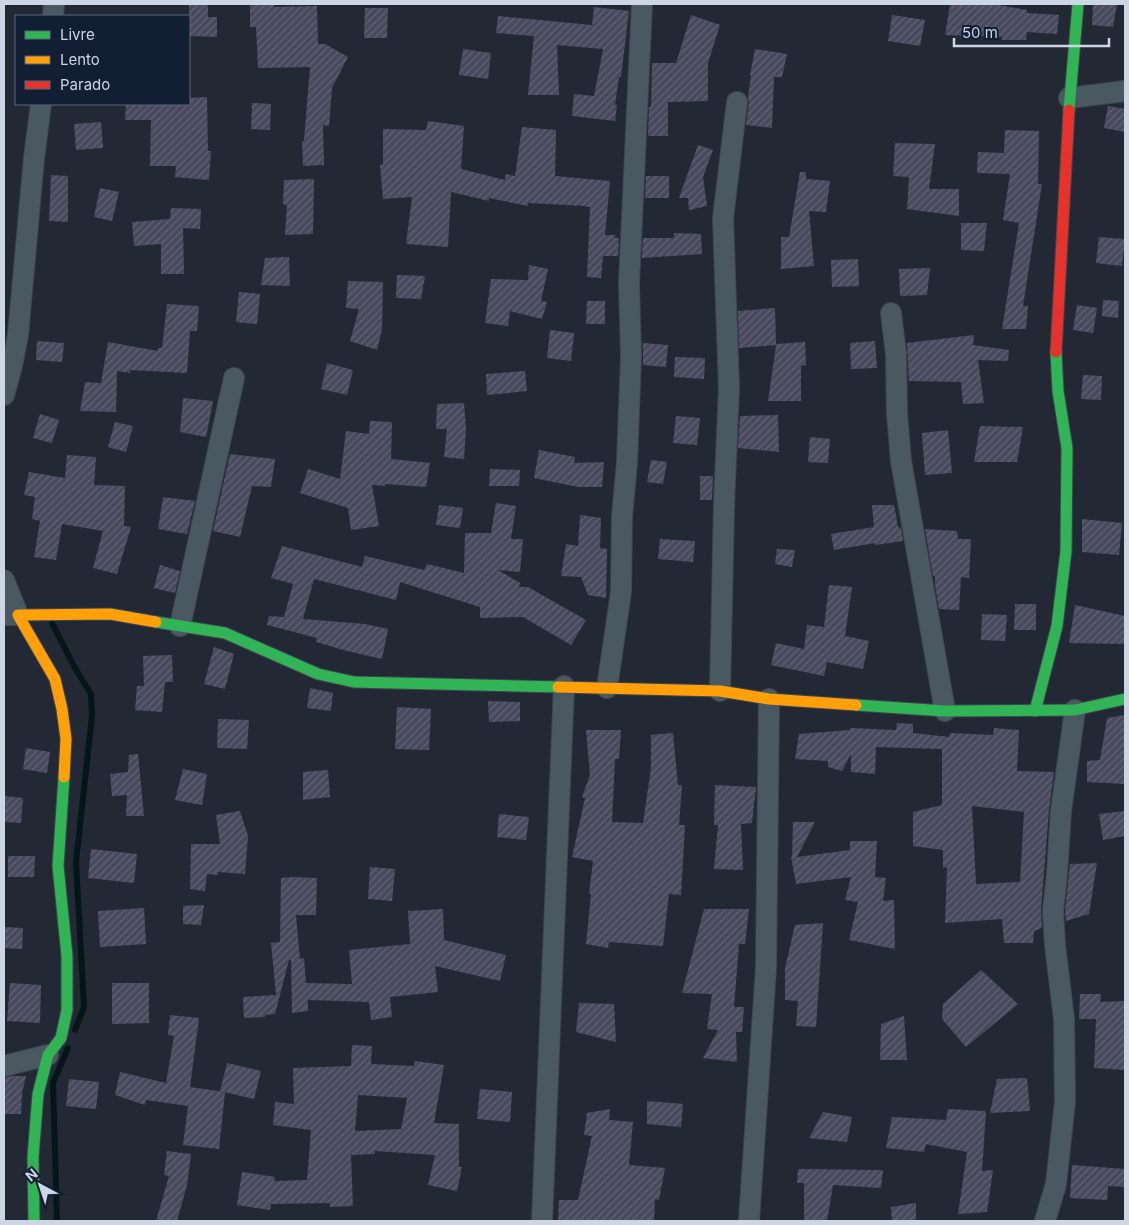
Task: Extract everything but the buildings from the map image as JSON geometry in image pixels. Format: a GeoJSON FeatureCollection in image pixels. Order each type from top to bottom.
{"type":"FeatureCollection","features":[{"type":"Feature","properties":{"kind":"street"},"geometry":{"type":"LineString","coordinates":[[607,688],[621,592],[622,517],[627,462],[631,356],[629,282],[642,4]]}},
{"type":"Feature","properties":{"kind":"street"},"geometry":{"type":"LineString","coordinates":[[1035,711],[1057,626],[1066,551],[1067,448],[1058,391],[1056,345],[1069,98],[1078,4]]}},
{"type":"Feature","properties":{"kind":"street"},"geometry":{"type":"LineString","coordinates":[[1069,98],[1125,91]]}},
{"type":"Feature","properties":{"kind":"street"},"geometry":{"type":"LineString","coordinates":[[720,691],[724,505],[729,388],[723,218],[737,102]]}},
{"type":"Feature","properties":{"kind":"street"},"geometry":{"type":"LineString","coordinates":[[4,395],[18,335],[34,158],[42,105]]}},
{"type":"Feature","properties":{"kind":"street"},"geometry":{"type":"LineString","coordinates":[[891,313],[896,354],[897,414],[901,461],[945,710]]}},
{"type":"Feature","properties":{"kind":"street"},"geometry":{"type":"LineString","coordinates":[[180,626],[234,378]]}},
{"type":"Feature","properties":{"kind":"street"},"geometry":{"type":"LineString","coordinates":[[4,580],[11,615],[55,679],[66,739],[58,866],[67,956],[67,1010],[61,1038],[48,1055],[38,1094],[33,1157],[34,1221]]}},
{"type":"Feature","properties":{"kind":"street"},"geometry":{"type":"LineString","coordinates":[[11,615],[110,614],[225,633],[318,674],[354,682],[720,691],[769,699],[945,710],[1075,710],[1112,700],[1125,699]]}},
{"type":"Feature","properties":{"kind":"street"},"geometry":{"type":"LineString","coordinates":[[542,1221],[564,686]]}},
{"type":"Feature","properties":{"kind":"street"},"geometry":{"type":"LineString","coordinates":[[749,1221],[766,968],[769,699]]}},
{"type":"Feature","properties":{"kind":"street"},"geometry":{"type":"LineString","coordinates":[[1045,1221],[1056,1184],[1065,1102],[1064,1019],[1053,911],[1061,811],[1075,710]]}},
{"type":"Feature","properties":{"kind":"street"},"geometry":{"type":"LineString","coordinates":[[4,1066],[48,1055]]}},
{"type":"Feature","properties":{"kind":"waterway"},"geometry":{"type":"LineString","coordinates":[[52,623],[75,668],[91,694],[92,716],[76,862],[84,1007],[75,1030]]}},
{"type":"Feature","properties":{"kind":"waterway"},"geometry":{"type":"LineString","coordinates":[[57,1221],[53,1083],[68,1048]]}},
{"type":"Feature","properties":{"kind":"traffic: fast"},"geometry":{"type":"LineString","coordinates":[[1069,110],[1078,4]]}},
{"type":"Feature","properties":{"kind":"traffic: fast"},"geometry":{"type":"LineString","coordinates":[[1035,711],[1057,626],[1066,551],[1067,448],[1058,391],[1056,352]]}},
{"type":"Feature","properties":{"kind":"traffic: fast"},"geometry":{"type":"LineString","coordinates":[[156,622],[225,633],[318,674],[354,682],[558,687]]}},
{"type":"Feature","properties":{"kind":"traffic: fast"},"geometry":{"type":"LineString","coordinates":[[856,705],[945,711],[1075,710],[1125,699]]}},
{"type":"Feature","properties":{"kind":"traffic: fast"},"geometry":{"type":"LineString","coordinates":[[34,1221],[33,1157],[38,1094],[48,1055],[61,1038],[67,1010],[67,956],[58,866],[64,777]]}},
{"type":"Feature","properties":{"kind":"traffic: slow"},"geometry":{"type":"LineString","coordinates":[[64,777],[66,739],[55,679],[18,615],[110,614],[156,622]]}},
{"type":"Feature","properties":{"kind":"traffic: slow"},"geometry":{"type":"LineString","coordinates":[[558,687],[720,691],[769,699],[856,705]]}},
{"type":"Feature","properties":{"kind":"traffic: jam"},"geometry":{"type":"LineString","coordinates":[[1056,352],[1069,110]]}}]}
